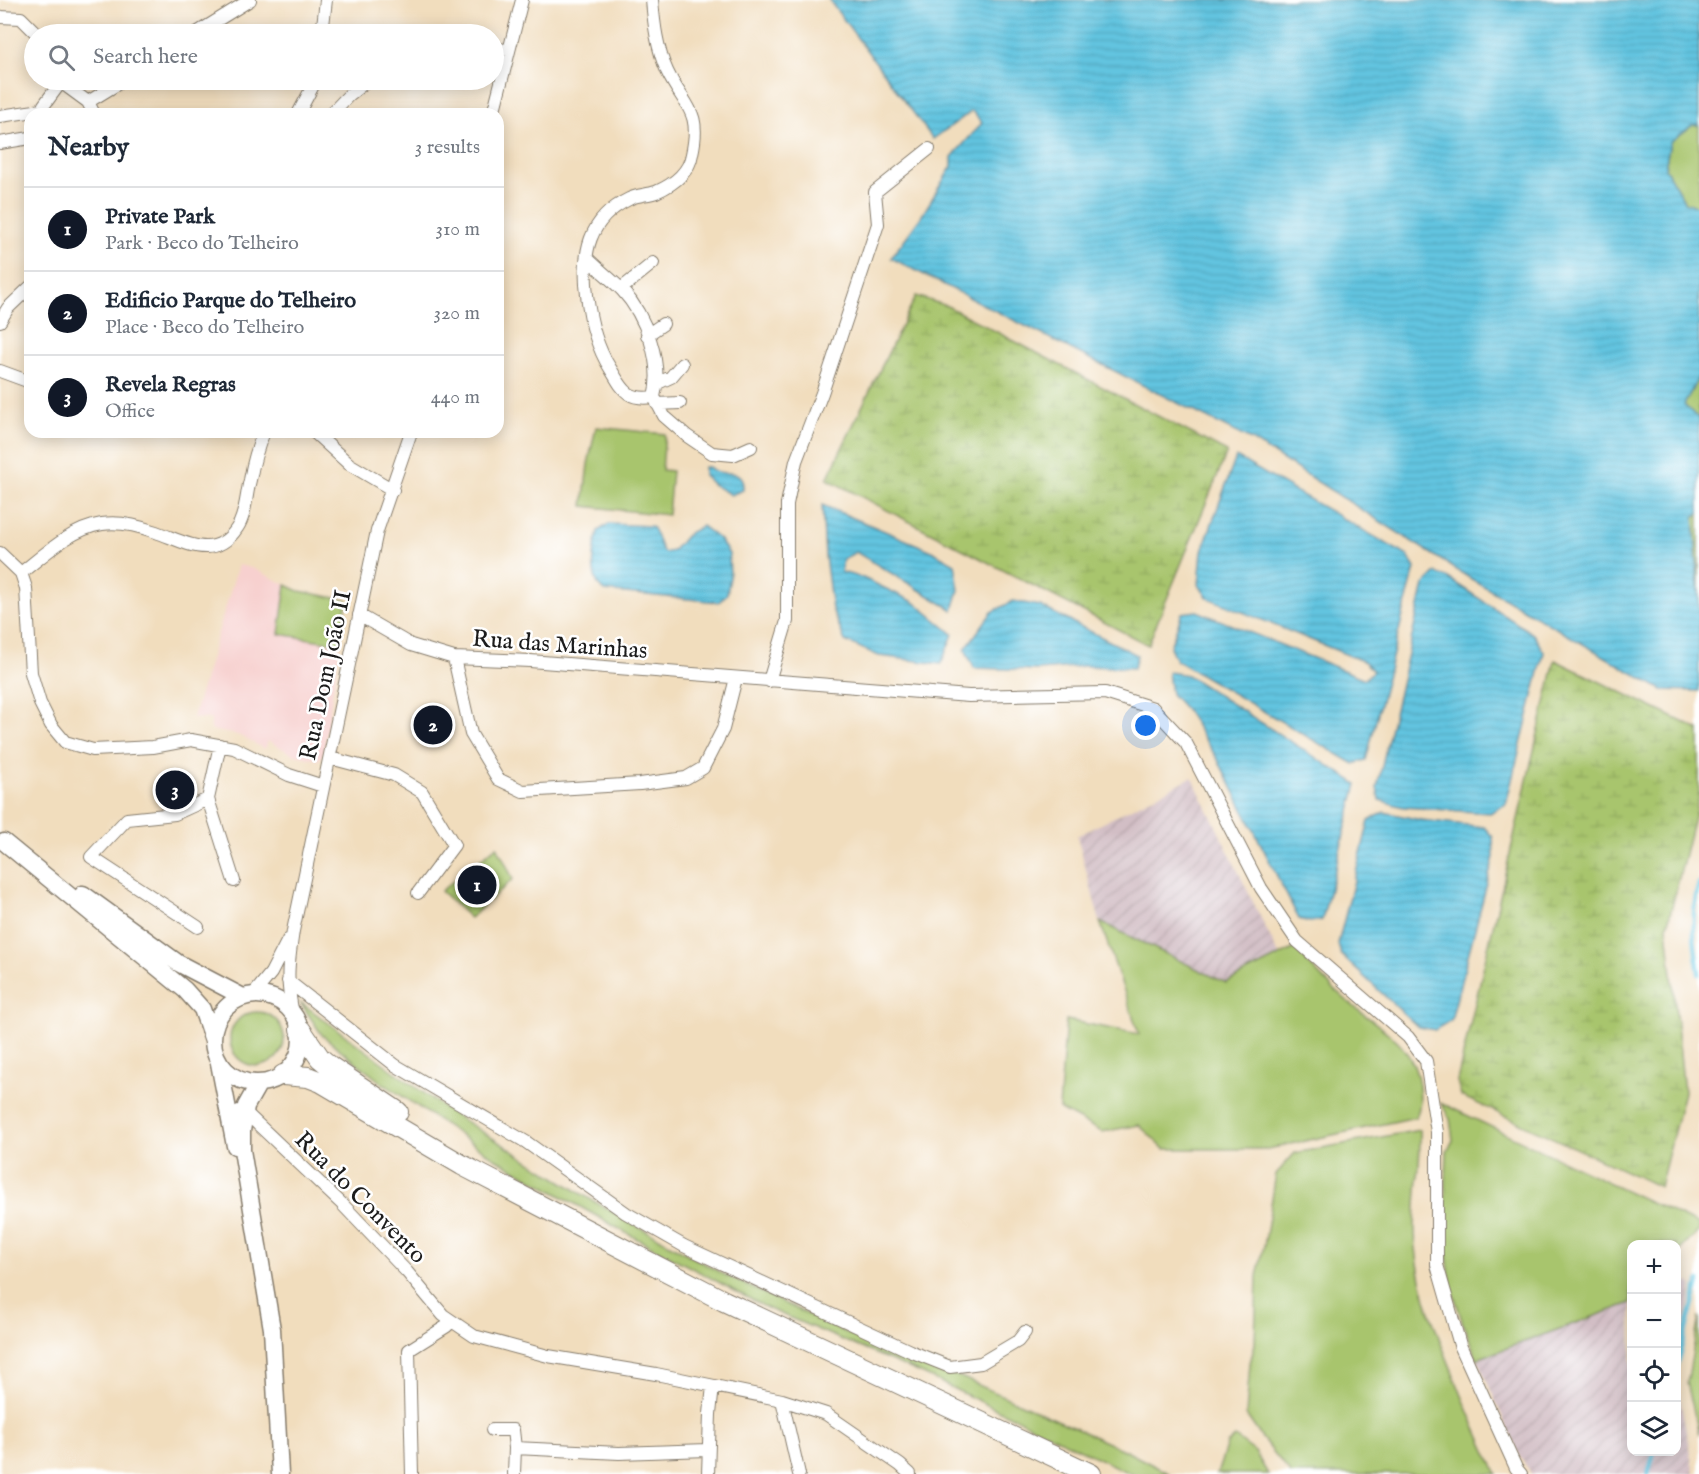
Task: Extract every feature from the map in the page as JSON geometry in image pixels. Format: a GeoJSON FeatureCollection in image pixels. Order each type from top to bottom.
{"type":"FeatureCollection","features":[{"type":"Feature","properties":{"kind":"main road"},"geometry":{"type":"LineString","coordinates":[[2,841],[68,883],[178,963],[248,996],[271,997],[287,1007],[320,1058],[331,1067],[391,1108],[563,1216]]}},
{"type":"Feature","properties":{"kind":"main road"},"geometry":{"type":"LineString","coordinates":[[2,841],[185,990],[202,1009],[218,1059],[237,1157],[250,1206]]}},
{"type":"Feature","properties":{"kind":"main road"},"geometry":{"type":"LineString","coordinates":[[213,1041],[215,1027],[221,1014],[231,1004],[248,996]]}},
{"type":"Feature","properties":{"kind":"main road"},"geometry":{"type":"LineString","coordinates":[[218,1059],[225,1070],[235,1078],[259,1083],[272,1081],[292,1066],[298,1055],[301,1042],[297,1022]]}},
{"type":"Feature","properties":{"kind":"main road"},"geometry":{"type":"LineString","coordinates":[[282,1075],[308,1077],[321,1082],[462,1165],[724,1300],[1091,1474]]}},
{"type":"Feature","properties":{"kind":"main road"},"geometry":{"type":"LineString","coordinates":[[259,1083],[246,1107],[242,1150],[272,1329],[280,1474]]}},
{"type":"Feature","properties":{"kind":"street"},"geometry":{"type":"LineString","coordinates":[[211,24],[250,0]]}},
{"type":"Feature","properties":{"kind":"street"},"geometry":{"type":"LineString","coordinates":[[323,24],[326,0]]}},
{"type":"Feature","properties":{"kind":"street"},"geometry":{"type":"LineString","coordinates":[[504,67],[522,0]]}},
{"type":"Feature","properties":{"kind":"street"},"geometry":{"type":"LineString","coordinates":[[652,0],[656,35],[667,71],[691,111],[697,129],[692,158],[679,178],[656,191],[630,198],[604,216],[590,237],[585,278],[590,318],[602,357],[624,391],[639,400],[680,403]]}},
{"type":"Feature","properties":{"kind":"street"},"geometry":{"type":"LineString","coordinates":[[0,17],[21,18],[27,24]]}},
{"type":"Feature","properties":{"kind":"street"},"geometry":{"type":"LineString","coordinates":[[504,50],[508,50]]}},
{"type":"Feature","properties":{"kind":"street"},"geometry":{"type":"LineString","coordinates":[[43,108],[54,90]]}},
{"type":"Feature","properties":{"kind":"street"},"geometry":{"type":"LineString","coordinates":[[72,90],[88,102],[91,108]]}},
{"type":"Feature","properties":{"kind":"street"},"geometry":{"type":"LineString","coordinates":[[88,102],[108,90]]}},
{"type":"Feature","properties":{"kind":"street"},"geometry":{"type":"LineString","coordinates":[[301,108],[311,90]]}},
{"type":"Feature","properties":{"kind":"street"},"geometry":{"type":"LineString","coordinates":[[337,108],[356,90]]}},
{"type":"Feature","properties":{"kind":"street"},"geometry":{"type":"LineString","coordinates":[[494,108],[499,90]]}},
{"type":"Feature","properties":{"kind":"street"},"geometry":{"type":"LineString","coordinates":[[0,116],[24,114]]}},
{"type":"Feature","properties":{"kind":"street"},"geometry":{"type":"LineString","coordinates":[[0,143],[24,139]]}},
{"type":"Feature","properties":{"kind":"street"},"geometry":{"type":"LineString","coordinates":[[769,681],[787,621],[787,504],[796,461],[822,393],[878,224],[875,192],[928,149]]}},
{"type":"Feature","properties":{"kind":"street"},"geometry":{"type":"LineString","coordinates":[[587,258],[621,289],[640,314],[652,351],[658,383],[656,401],[664,416],[712,453],[733,454],[751,447]]}},
{"type":"Feature","properties":{"kind":"street"},"geometry":{"type":"LineString","coordinates":[[621,289],[653,263]]}},
{"type":"Feature","properties":{"kind":"street"},"geometry":{"type":"LineString","coordinates":[[0,321],[8,308],[24,293]]}},
{"type":"Feature","properties":{"kind":"street"},"geometry":{"type":"LineString","coordinates":[[647,334],[663,324]]}},
{"type":"Feature","properties":{"kind":"street"},"geometry":{"type":"LineString","coordinates":[[658,383],[671,377],[682,364]]}},
{"type":"Feature","properties":{"kind":"street"},"geometry":{"type":"LineString","coordinates":[[0,371],[24,380]]}},
{"type":"Feature","properties":{"kind":"street"},"geometry":{"type":"LineString","coordinates":[[21,573],[66,538],[84,528],[103,524],[119,524],[146,529],[183,544],[198,547],[212,547],[223,542],[232,535],[241,522],[257,448],[261,438]]}},
{"type":"Feature","properties":{"kind":"street"},"geometry":{"type":"LineString","coordinates":[[321,438],[349,464],[393,490]]}},
{"type":"Feature","properties":{"kind":"street","name":"Rua Dom João II"},"geometry":{"type":"LineString","coordinates":[[293,931],[377,531],[409,438]]}},
{"type":"Feature","properties":{"kind":"street"},"geometry":{"type":"LineString","coordinates":[[0,553],[21,573],[26,588],[31,673],[40,703],[51,725],[65,742],[93,750],[153,747],[191,740],[234,747],[289,775],[323,786]]}},
{"type":"Feature","properties":{"kind":"street","name":"Rua das Marinhas"},"geometry":{"type":"LineString","coordinates":[[359,615],[411,645],[454,658],[969,696],[1105,693],[1153,708],[1186,743],[1261,888],[1297,941],[1408,1037],[1426,1061],[1437,1132],[1437,1265],[1460,1345],[1516,1468],[1521,1474]]}},
{"type":"Feature","properties":{"kind":"street"},"geometry":{"type":"LineString","coordinates":[[454,658],[471,734],[498,779],[523,791],[640,784],[686,778],[703,768],[723,729],[736,678]]}},
{"type":"Feature","properties":{"kind":"street"},"geometry":{"type":"LineString","coordinates":[[220,745],[208,799],[234,881]]}},
{"type":"Feature","properties":{"kind":"street"},"geometry":{"type":"LineString","coordinates":[[330,758],[394,775],[422,792],[454,845],[418,893]]}},
{"type":"Feature","properties":{"kind":"street"},"geometry":{"type":"LineString","coordinates":[[198,927],[91,857],[127,819],[175,814],[208,799]]}},
{"type":"Feature","properties":{"kind":"street"},"geometry":{"type":"LineString","coordinates":[[293,931],[287,971],[297,1022]]}},
{"type":"Feature","properties":{"kind":"street"},"geometry":{"type":"LineString","coordinates":[[248,996],[271,973],[293,931]]}},
{"type":"Feature","properties":{"kind":"street"},"geometry":{"type":"LineString","coordinates":[[288,981],[395,1065],[526,1142],[626,1213],[694,1250],[910,1351],[950,1367],[981,1363],[1018,1341],[1025,1332]]}},
{"type":"Feature","properties":{"kind":"street"},"geometry":{"type":"LineString","coordinates":[[229,1108],[245,1112]]}},
{"type":"Feature","properties":{"kind":"street","name":"Rua do Convento"},"geometry":{"type":"LineString","coordinates":[[245,1112],[357,1219],[407,1272],[445,1320],[474,1336],[548,1356],[782,1400],[826,1414],[910,1474]]}},
{"type":"Feature","properties":{"kind":"street"},"geometry":{"type":"LineString","coordinates":[[412,1474],[409,1350],[445,1320]]}},
{"type":"Feature","properties":{"kind":"street"},"geometry":{"type":"LineString","coordinates":[[708,1474],[712,1386]]}},
{"type":"Feature","properties":{"kind":"street"},"geometry":{"type":"LineString","coordinates":[[782,1400],[799,1474]]}},
{"type":"Feature","properties":{"kind":"street"},"geometry":{"type":"LineString","coordinates":[[492,1430],[513,1430],[514,1474]]}},
{"type":"Feature","properties":{"kind":"street"},"geometry":{"type":"LineString","coordinates":[[515,1448],[619,1453],[708,1450]]}},
{"type":"Feature","properties":{"kind":"shaded area"},"geometry":{"type":"Polygon","coordinates":[[[238,565],[252,568],[299,591],[347,600],[323,755],[318,760],[295,755],[268,741],[265,749],[238,735],[211,730],[211,719],[193,718],[238,565]]]}},
{"type":"Feature","properties":{"kind":"shaded area"},"geometry":{"type":"Polygon","coordinates":[[[1192,777],[1280,957],[1226,983],[1100,922],[1077,836],[1192,777]]]}},
{"type":"Feature","properties":{"kind":"shaded area"},"geometry":{"type":"Polygon","coordinates":[[[1690,1282],[1693,1286],[1681,1339],[1681,1294],[1681,1285],[1690,1282]]]}},
{"type":"Feature","properties":{"kind":"shaded area"},"geometry":{"type":"Polygon","coordinates":[[[1627,1304],[1627,1456],[1681,1456],[1681,1405],[1694,1474],[1532,1474],[1520,1457],[1477,1359],[1627,1304]]]}},
{"type":"Feature","properties":{"kind":"green space"},"geometry":{"type":"Polygon","coordinates":[[[1693,125],[1699,125],[1699,207],[1685,202],[1665,168],[1670,142],[1693,125]]]}},
{"type":"Feature","properties":{"kind":"green space"},"geometry":{"type":"Polygon","coordinates":[[[916,296],[947,306],[1227,452],[1148,645],[827,479],[916,296]]]}},
{"type":"Feature","properties":{"kind":"green space"},"geometry":{"type":"Polygon","coordinates":[[[1699,376],[1699,419],[1684,405],[1699,376]]]}},
{"type":"Feature","properties":{"kind":"green space"},"geometry":{"type":"Polygon","coordinates":[[[596,427],[665,434],[662,470],[672,471],[668,515],[583,506],[588,464],[596,427]]]}},
{"type":"Feature","properties":{"kind":"green space"},"geometry":{"type":"Polygon","coordinates":[[[1699,513],[1699,605],[1694,516],[1699,513]]]}},
{"type":"Feature","properties":{"kind":"green space"},"geometry":{"type":"Polygon","coordinates":[[[286,585],[299,591],[347,600],[340,644],[279,634],[286,585]]]}},
{"type":"Feature","properties":{"kind":"green space"},"geometry":{"type":"Polygon","coordinates":[[[1555,660],[1699,730],[1699,797],[1667,927],[1684,1092],[1660,1187],[1461,1096],[1457,1081],[1555,660]]]}},
{"type":"Feature","properties":{"kind":"green space"},"geometry":{"type":"Polygon","coordinates":[[[497,846],[513,879],[470,918],[441,891],[497,846]]]}},
{"type":"Feature","properties":{"kind":"green space"},"geometry":{"type":"Polygon","coordinates":[[[1100,922],[1226,983],[1295,948],[1312,968],[1355,1008],[1391,1036],[1410,1057],[1419,1086],[1420,1098],[1416,1117],[1268,1149],[1164,1149],[1139,1125],[1102,1132],[1059,1109],[1066,1020],[1139,1034],[1100,922]]]}},
{"type":"Feature","properties":{"kind":"green space"},"geometry":{"type":"Polygon","coordinates":[[[300,1002],[444,1108],[590,1199],[721,1273],[868,1343],[963,1378],[1126,1451],[1170,1474],[1131,1474],[923,1374],[769,1309],[628,1234],[493,1157],[378,1080],[322,1035],[300,1002]]]}},
{"type":"Feature","properties":{"kind":"green space"},"geometry":{"type":"Polygon","coordinates":[[[252,1012],[262,1012],[272,1016],[280,1024],[284,1039],[280,1054],[272,1062],[262,1066],[252,1066],[242,1062],[234,1054],[230,1044],[230,1034],[234,1024],[242,1016],[252,1012]]]}},
{"type":"Feature","properties":{"kind":"green space"},"geometry":{"type":"Polygon","coordinates":[[[1441,1103],[1699,1225],[1699,1231],[1681,1249],[1681,1240],[1627,1240],[1627,1304],[1477,1359],[1451,1285],[1444,1234],[1447,1152],[1453,1140],[1450,1119],[1441,1103]]]}},
{"type":"Feature","properties":{"kind":"green space"},"geometry":{"type":"Polygon","coordinates":[[[1420,1130],[1415,1231],[1422,1284],[1444,1351],[1497,1474],[1291,1474],[1246,1415],[1250,1363],[1255,1344],[1257,1276],[1276,1174],[1295,1153],[1420,1130]]]}},
{"type":"Feature","properties":{"kind":"green space"},"geometry":{"type":"Polygon","coordinates":[[[1699,1317],[1699,1434],[1687,1383],[1699,1317]]]}},
{"type":"Feature","properties":{"kind":"green space"},"geometry":{"type":"Polygon","coordinates":[[[1235,1437],[1255,1452],[1268,1474],[1217,1474],[1227,1444],[1235,1437]]]}},
{"type":"Feature","properties":{"kind":"water"},"geometry":{"type":"Polygon","coordinates":[[[829,0],[1699,0],[1699,125],[1693,125],[1670,142],[1665,168],[1685,202],[1699,207],[1699,376],[1684,405],[1699,419],[1699,513],[1694,517],[1699,605],[1699,691],[1662,690],[1468,577],[1253,441],[891,258],[921,217],[952,166],[952,157],[982,123],[972,111],[933,139],[829,0]]]}},
{"type":"Feature","properties":{"kind":"water"},"geometry":{"type":"Polygon","coordinates":[[[1236,457],[1408,556],[1415,568],[1366,760],[1354,764],[1176,660],[1170,647],[1182,613],[1197,611],[1365,679],[1373,671],[1365,662],[1208,598],[1199,585],[1202,551],[1236,457]]]}},
{"type":"Feature","properties":{"kind":"water"},"geometry":{"type":"Polygon","coordinates":[[[704,467],[720,473],[736,474],[740,477],[743,490],[731,495],[712,484],[704,475],[704,467]]]}},
{"type":"Feature","properties":{"kind":"water"},"geometry":{"type":"Polygon","coordinates":[[[822,505],[930,550],[955,564],[959,590],[953,610],[856,552],[843,559],[841,572],[863,578],[914,602],[953,634],[941,664],[879,656],[845,641],[832,609],[825,556],[822,505]]]}},
{"type":"Feature","properties":{"kind":"water"},"geometry":{"type":"Polygon","coordinates":[[[609,524],[651,526],[664,553],[672,551],[689,533],[702,526],[719,539],[729,554],[730,577],[727,594],[719,602],[604,591],[596,579],[594,555],[598,531],[609,524]]]}},
{"type":"Feature","properties":{"kind":"water"},"geometry":{"type":"Polygon","coordinates":[[[1436,573],[1448,578],[1533,634],[1544,652],[1506,804],[1490,813],[1403,807],[1379,800],[1377,787],[1424,585],[1436,573]]]}},
{"type":"Feature","properties":{"kind":"water"},"geometry":{"type":"Polygon","coordinates":[[[1013,601],[1040,606],[1137,655],[1134,668],[1085,666],[1038,670],[974,668],[965,649],[992,612],[1013,601]]]}},
{"type":"Feature","properties":{"kind":"water"},"geometry":{"type":"Polygon","coordinates":[[[1168,672],[1187,675],[1357,784],[1322,920],[1310,922],[1299,919],[1217,758],[1186,710],[1171,694],[1168,672]]]}},
{"type":"Feature","properties":{"kind":"water"},"geometry":{"type":"Polygon","coordinates":[[[1384,812],[1421,820],[1484,827],[1493,837],[1494,857],[1451,1020],[1435,1030],[1418,1027],[1341,955],[1338,944],[1369,821],[1384,812]]]}},
{"type":"Feature","properties":{"kind":"waterway"},"geometry":{"type":"LineString","coordinates":[[1699,883],[1694,906],[1694,940],[1699,974]]}},
{"type":"Feature","properties":{"kind":"waterway"},"geometry":{"type":"LineString","coordinates":[[1681,1348],[1699,1281]]}},
{"type":"Feature","properties":{"kind":"waterway"},"geometry":{"type":"LineString","coordinates":[[1648,1474],[1653,1456]]}},
{"type":"Feature","properties":{"kind":"place","name":"Edificio Parque do Telheiro"},"geometry":{"type":"Point","coordinates":[433,725]}},
{"type":"Feature","properties":{"kind":"place","name":"Revela Regras"},"geometry":{"type":"Point","coordinates":[175,790]}},
{"type":"Feature","properties":{"kind":"place","name":"Private Park"},"geometry":{"type":"Point","coordinates":[477,885]}}]}
